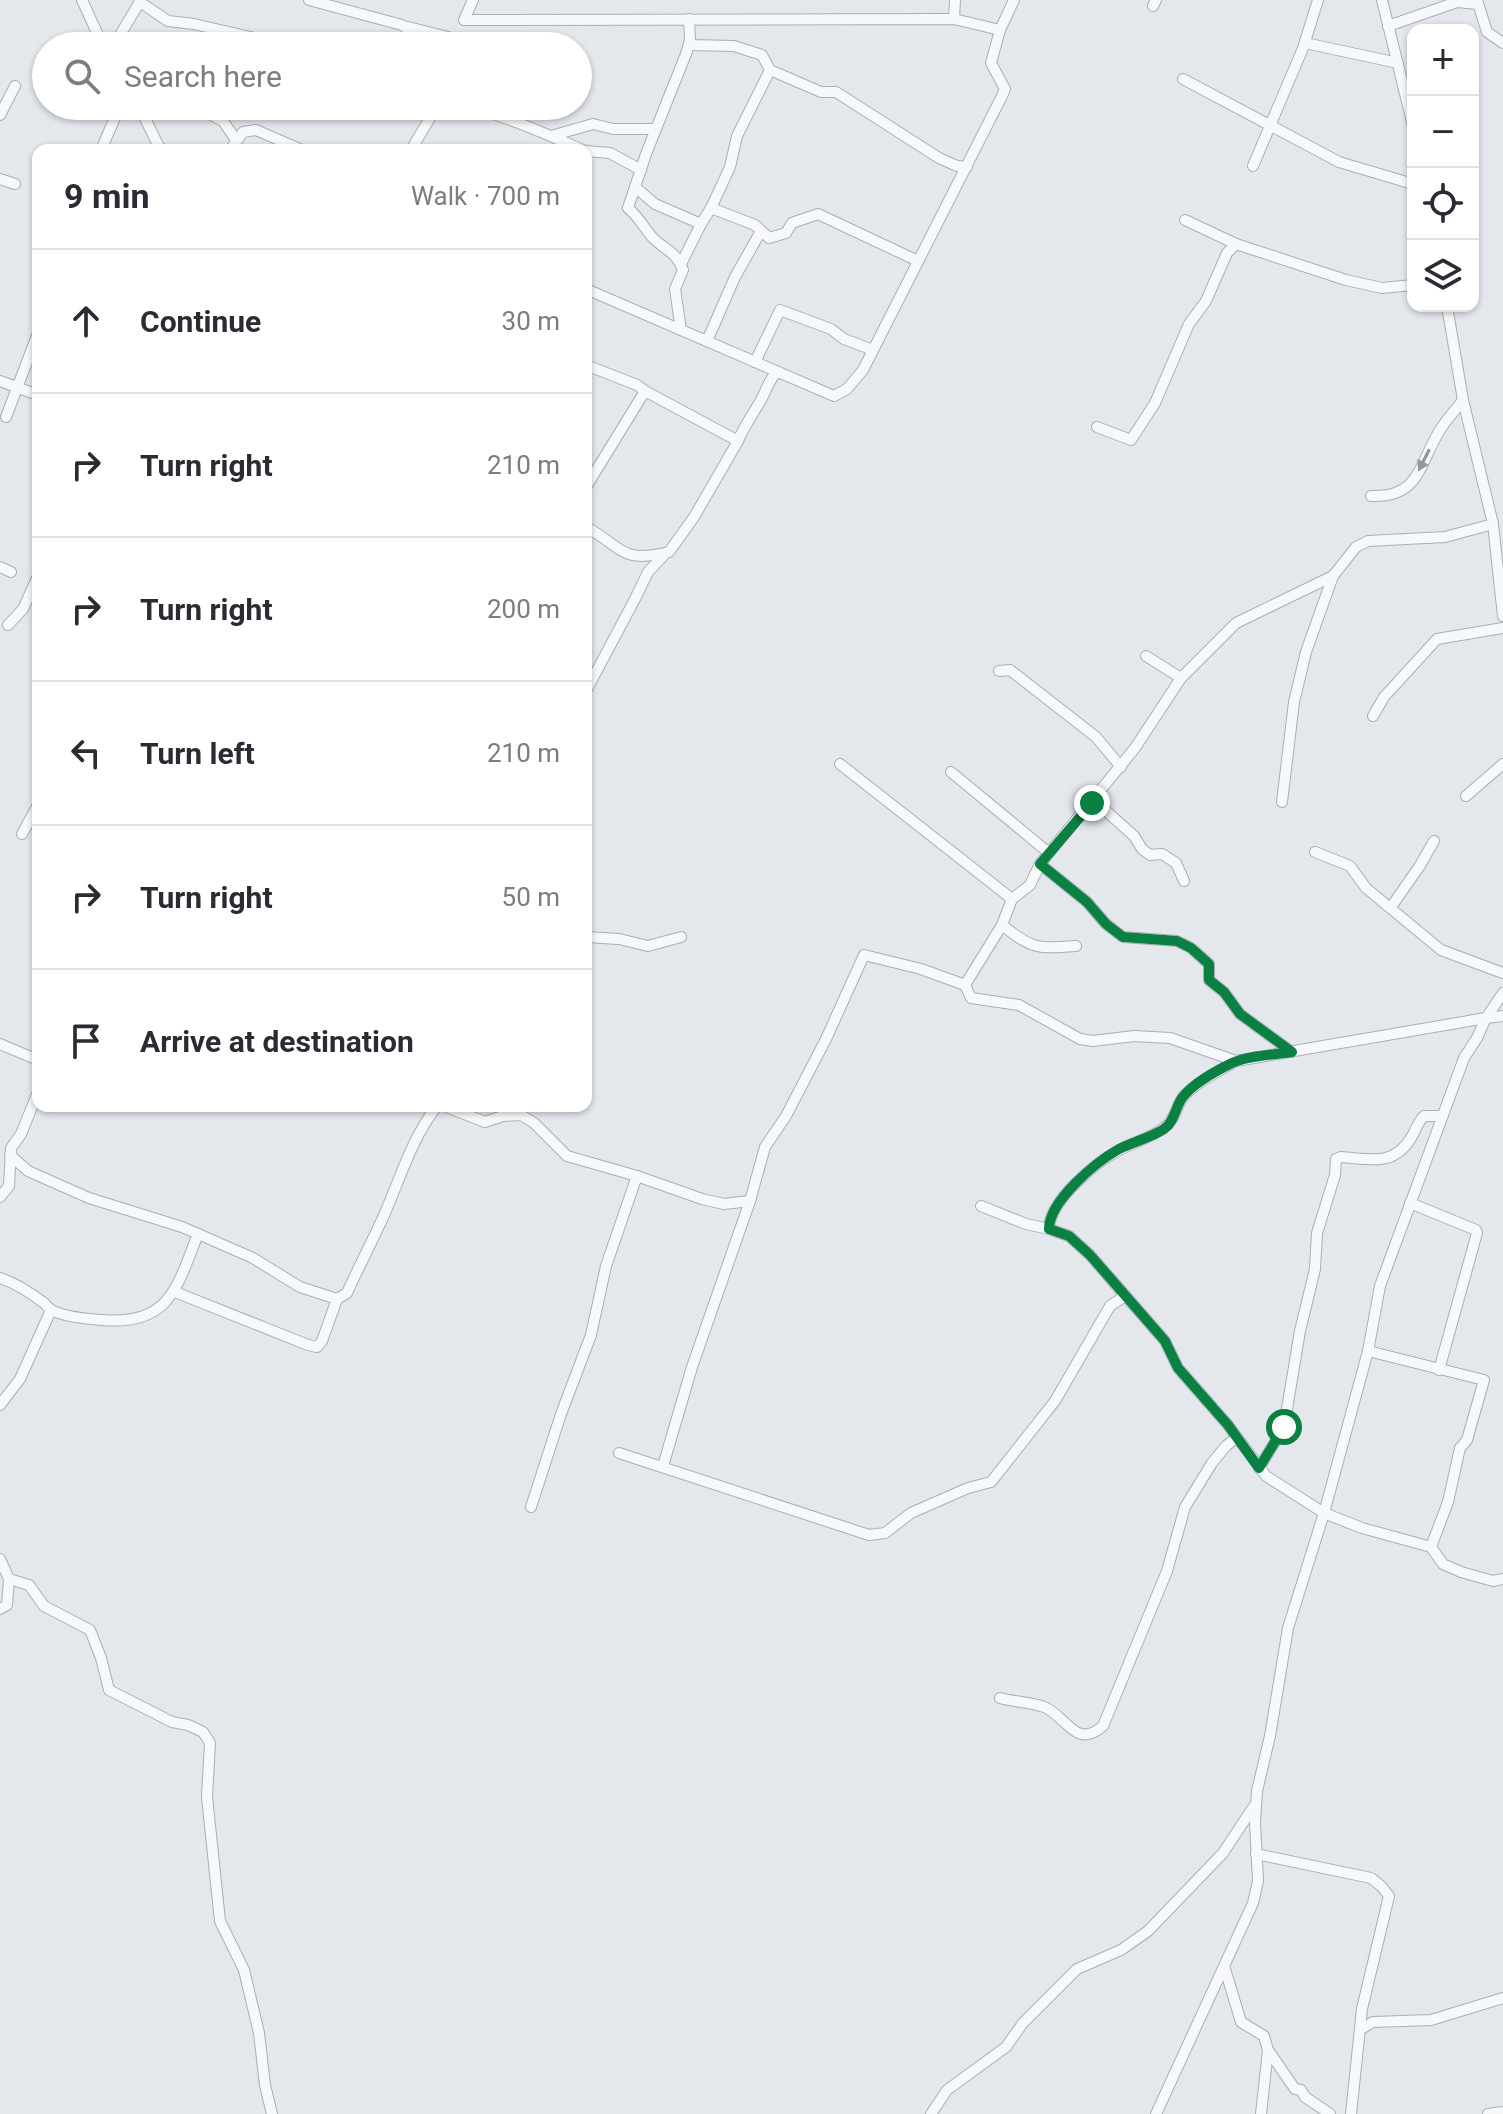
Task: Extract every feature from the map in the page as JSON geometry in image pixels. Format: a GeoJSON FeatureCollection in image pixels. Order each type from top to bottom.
{"type":"FeatureCollection","features":[{"type":"Feature","properties":{"kind":"street"},"geometry":{"type":"LineString","coordinates":[[82,0],[99,32]]}},
{"type":"Feature","properties":{"kind":"street"},"geometry":{"type":"LineString","coordinates":[[309,0],[424,32]]}},
{"type":"Feature","properties":{"kind":"street"},"geometry":{"type":"LineString","coordinates":[[461,32],[473,0]]}},
{"type":"Feature","properties":{"kind":"street"},"geometry":{"type":"LineString","coordinates":[[954,19],[955,0]]}},
{"type":"Feature","properties":{"kind":"street"},"geometry":{"type":"LineString","coordinates":[[592,292],[834,396],[847,389],[863,370],[1005,89],[991,63],[1000,30],[1014,0]]}},
{"type":"Feature","properties":{"kind":"street"},"geometry":{"type":"LineString","coordinates":[[1253,166],[1305,43],[1318,0]]}},
{"type":"Feature","properties":{"kind":"street"},"geometry":{"type":"LineString","coordinates":[[1382,0],[1407,101]]}},
{"type":"Feature","properties":{"kind":"street"},"geometry":{"type":"LineString","coordinates":[[122,32],[140,1],[168,21],[228,32]]}},
{"type":"Feature","properties":{"kind":"street"},"geometry":{"type":"LineString","coordinates":[[1388,26],[1457,2],[1477,2],[1487,32],[1503,43]]}},
{"type":"Feature","properties":{"kind":"street"},"geometry":{"type":"LineString","coordinates":[[681,330],[675,289],[683,270],[678,255],[652,237],[641,218],[628,208],[689,45],[689,19]]}},
{"type":"Feature","properties":{"kind":"street"},"geometry":{"type":"LineString","coordinates":[[464,20],[954,19],[1000,30]]}},
{"type":"Feature","properties":{"kind":"street"},"geometry":{"type":"LineString","coordinates":[[402,25],[412,32]]}},
{"type":"Feature","properties":{"kind":"street"},"geometry":{"type":"LineString","coordinates":[[1305,43],[1398,63]]}},
{"type":"Feature","properties":{"kind":"street"},"geometry":{"type":"LineString","coordinates":[[689,45],[734,46],[762,55],[770,70],[821,92],[836,92],[939,158],[967,167]]}},
{"type":"Feature","properties":{"kind":"street"},"geometry":{"type":"LineString","coordinates":[[681,264],[730,167],[737,136],[770,70]]}},
{"type":"Feature","properties":{"kind":"street"},"geometry":{"type":"LineString","coordinates":[[1183,79],[1339,162],[1407,182]]}},
{"type":"Feature","properties":{"kind":"street"},"geometry":{"type":"LineString","coordinates":[[0,115],[15,86]]}},
{"type":"Feature","properties":{"kind":"street"},"geometry":{"type":"LineString","coordinates":[[104,144],[114,120]]}},
{"type":"Feature","properties":{"kind":"street"},"geometry":{"type":"LineString","coordinates":[[146,120],[158,144]]}},
{"type":"Feature","properties":{"kind":"street"},"geometry":{"type":"LineString","coordinates":[[221,120],[233,144]]}},
{"type":"Feature","properties":{"kind":"street"},"geometry":{"type":"LineString","coordinates":[[415,144],[429,120]]}},
{"type":"Feature","properties":{"kind":"street"},"geometry":{"type":"LineString","coordinates":[[511,120],[569,144]]}},
{"type":"Feature","properties":{"kind":"street"},"geometry":{"type":"LineString","coordinates":[[551,136],[593,124],[613,129],[656,129]]}},
{"type":"Feature","properties":{"kind":"street"},"geometry":{"type":"LineString","coordinates":[[234,144],[243,132],[256,130],[288,144]]}},
{"type":"Feature","properties":{"kind":"street"},"geometry":{"type":"LineString","coordinates":[[592,152],[610,153],[641,170]]}},
{"type":"Feature","properties":{"kind":"street"},"geometry":{"type":"LineString","coordinates":[[0,179],[15,184]]}},
{"type":"Feature","properties":{"kind":"street"},"geometry":{"type":"LineString","coordinates":[[635,187],[655,204],[701,224]]}},
{"type":"Feature","properties":{"kind":"street"},"geometry":{"type":"LineString","coordinates":[[711,208],[755,225],[769,238],[786,233],[792,223],[818,214],[918,261]]}},
{"type":"Feature","properties":{"kind":"street"},"geometry":{"type":"LineString","coordinates":[[1185,220],[1236,244],[1346,280],[1382,288],[1407,286]]}},
{"type":"Feature","properties":{"kind":"street"},"geometry":{"type":"LineString","coordinates":[[707,341],[735,277],[761,231]]}},
{"type":"Feature","properties":{"kind":"street"},"geometry":{"type":"LineString","coordinates":[[1097,427],[1131,440],[1155,403],[1189,324],[1206,301],[1227,253],[1236,244]]}},
{"type":"Feature","properties":{"kind":"street"},"geometry":{"type":"LineString","coordinates":[[755,362],[780,310],[831,329],[844,339],[873,350]]}},
{"type":"Feature","properties":{"kind":"street"},"geometry":{"type":"LineString","coordinates":[[1448,312],[1463,400],[1493,524],[1503,616]]}},
{"type":"Feature","properties":{"kind":"street"},"geometry":{"type":"LineString","coordinates":[[6,417],[32,350]]}},
{"type":"Feature","properties":{"kind":"street"},"geometry":{"type":"LineString","coordinates":[[592,367],[637,385],[738,441]]}},
{"type":"Feature","properties":{"kind":"street"},"geometry":{"type":"LineString","coordinates":[[592,680],[640,585],[694,517],[738,441],[746,421],[764,395],[768,381],[777,372]]}},
{"type":"Feature","properties":{"kind":"street"},"geometry":{"type":"LineString","coordinates":[[0,381],[32,393]]}},
{"type":"Feature","properties":{"kind":"street"},"geometry":{"type":"LineString","coordinates":[[592,477],[645,391]]}},
{"type":"Feature","properties":{"kind":"street"},"geometry":{"type":"LineString","coordinates":[[1371,496],[1389,497],[1400,493],[1411,483],[1437,433],[1463,400]]}},
{"type":"Feature","properties":{"kind":"street"},"geometry":{"type":"LineString","coordinates":[[1282,802],[1294,702],[1306,652],[1333,576],[1356,547],[1368,541],[1445,537],[1493,524]]}},
{"type":"Feature","properties":{"kind":"street"},"geometry":{"type":"LineString","coordinates":[[592,531],[621,552],[636,557],[669,552]]}},
{"type":"Feature","properties":{"kind":"street"},"geometry":{"type":"LineString","coordinates":[[0,567],[11,572]]}},
{"type":"Feature","properties":{"kind":"street"},"geometry":{"type":"LineString","coordinates":[[965,985],[1002,925],[1012,899],[1030,885],[1040,864],[1121,767],[1181,678],[1236,623],[1333,576]]}},
{"type":"Feature","properties":{"kind":"street"},"geometry":{"type":"LineString","coordinates":[[8,625],[23,609],[32,589]]}},
{"type":"Feature","properties":{"kind":"street"},"geometry":{"type":"LineString","coordinates":[[1373,716],[1384,697],[1437,639],[1503,628]]}},
{"type":"Feature","properties":{"kind":"street"},"geometry":{"type":"LineString","coordinates":[[1146,656],[1181,678]]}},
{"type":"Feature","properties":{"kind":"street"},"geometry":{"type":"LineString","coordinates":[[999,671],[1010,670],[1096,737],[1121,767]]}},
{"type":"Feature","properties":{"kind":"street"},"geometry":{"type":"LineString","coordinates":[[840,764],[1012,899]]}},
{"type":"Feature","properties":{"kind":"street"},"geometry":{"type":"LineString","coordinates":[[1466,796],[1503,764]]}},
{"type":"Feature","properties":{"kind":"street"},"geometry":{"type":"LineString","coordinates":[[951,772],[1049,853]]}},
{"type":"Feature","properties":{"kind":"street"},"geometry":{"type":"LineString","coordinates":[[1092,803],[1105,810],[1150,855],[1162,854],[1176,863],[1184,881]]}},
{"type":"Feature","properties":{"kind":"street"},"geometry":{"type":"LineString","coordinates":[[1391,907],[1434,841]]}},
{"type":"Feature","properties":{"kind":"street"},"geometry":{"type":"LineString","coordinates":[[1315,852],[1350,866],[1366,888],[1441,950],[1503,973]]}},
{"type":"Feature","properties":{"kind":"street"},"geometry":{"type":"LineString","coordinates":[[1040,864],[1087,902],[1106,924],[1123,937],[1177,941],[1191,948],[1209,964],[1209,980],[1224,992],[1240,1014],[1292,1052]]}},
{"type":"Feature","properties":{"kind":"street"},"geometry":{"type":"LineString","coordinates":[[1002,925],[1025,944],[1044,948],[1076,946]]}},
{"type":"Feature","properties":{"kind":"street"},"geometry":{"type":"LineString","coordinates":[[592,937],[619,939],[648,946],[681,937]]}},
{"type":"Feature","properties":{"kind":"street"},"geometry":{"type":"LineString","coordinates":[[663,1466],[692,1367],[750,1201],[765,1147],[786,1116],[826,1039],[864,955],[921,969],[965,985],[971,998],[1019,1005],[1080,1039],[1170,1038],[1236,1061]]}},
{"type":"Feature","properties":{"kind":"street"},"geometry":{"type":"LineString","coordinates":[[1156,2114],[1253,1903],[1258,1881],[1256,1803],[1288,1628],[1324,1513],[1368,1351],[1380,1286],[1464,1058],[1503,993]]}},
{"type":"Feature","properties":{"kind":"street"},"geometry":{"type":"LineString","coordinates":[[1049,1229],[1049,1221],[1057,1205],[1093,1166],[1118,1150],[1164,1129],[1172,1121],[1183,1097],[1200,1082],[1236,1061],[1503,1016]]}},
{"type":"Feature","properties":{"kind":"street"},"geometry":{"type":"LineString","coordinates":[[0,1044],[32,1057]]}},
{"type":"Feature","properties":{"kind":"street"},"geometry":{"type":"LineString","coordinates":[[0,1197],[9,1186],[7,1150],[21,1134],[32,1107]]}},
{"type":"Feature","properties":{"kind":"street"},"geometry":{"type":"LineString","coordinates":[[175,1292],[317,1347],[337,1299],[347,1293],[408,1155],[432,1112]]}},
{"type":"Feature","properties":{"kind":"street"},"geometry":{"type":"LineString","coordinates":[[459,1112],[485,1122],[503,1116],[521,1115],[534,1123],[567,1156],[702,1199],[724,1204],[750,1201]]}},
{"type":"Feature","properties":{"kind":"street"},"geometry":{"type":"LineString","coordinates":[[1259,1468],[1284,1427],[1290,1382],[1315,1269],[1317,1233],[1335,1175],[1336,1159],[1381,1160],[1399,1154],[1424,1116],[1441,1116]]}},
{"type":"Feature","properties":{"kind":"street"},"geometry":{"type":"LineString","coordinates":[[7,1150],[28,1171],[89,1198],[198,1234],[253,1258],[300,1287],[337,1299]]}},
{"type":"Feature","properties":{"kind":"street"},"geometry":{"type":"LineString","coordinates":[[531,1507],[591,1335],[606,1266],[637,1176]]}},
{"type":"Feature","properties":{"kind":"street"},"geometry":{"type":"LineString","coordinates":[[1410,1203],[1477,1233],[1439,1370]]}},
{"type":"Feature","properties":{"kind":"street"},"geometry":{"type":"LineString","coordinates":[[981,1206],[1026,1224],[1069,1236],[1090,1255],[1165,1341],[1178,1368],[1266,1476],[1324,1513],[1362,1528],[1431,1547],[1443,1564],[1461,1572],[1493,1581],[1503,1579]]}},
{"type":"Feature","properties":{"kind":"street"},"geometry":{"type":"LineString","coordinates":[[0,1278],[26,1291],[51,1310],[95,1320],[139,1320],[160,1309],[175,1292],[198,1234]]}},
{"type":"Feature","properties":{"kind":"street"},"geometry":{"type":"LineString","coordinates":[[619,1453],[869,1535],[885,1533],[911,1513],[968,1488],[991,1482],[1055,1401],[1110,1306],[1125,1296]]}},
{"type":"Feature","properties":{"kind":"street"},"geometry":{"type":"LineString","coordinates":[[0,1405],[20,1379],[51,1310]]}},
{"type":"Feature","properties":{"kind":"street"},"geometry":{"type":"LineString","coordinates":[[1368,1351],[1484,1380],[1467,1440],[1460,1448],[1448,1502],[1431,1547]]}},
{"type":"Feature","properties":{"kind":"street"},"geometry":{"type":"LineString","coordinates":[[1000,1698],[1050,1710],[1072,1731],[1082,1734],[1095,1733],[1103,1726],[1167,1571],[1185,1507],[1212,1463],[1237,1437]]}},
{"type":"Feature","properties":{"kind":"street"},"geometry":{"type":"LineString","coordinates":[[0,1559],[9,1579],[7,1605],[0,1609]]}},
{"type":"Feature","properties":{"kind":"street"},"geometry":{"type":"LineString","coordinates":[[9,1579],[29,1585],[44,1606],[90,1630],[109,1690],[172,1722],[203,1732],[210,1743],[207,1797],[220,1921],[244,1970],[259,2033],[272,2114]]}},
{"type":"Feature","properties":{"kind":"street"},"geometry":{"type":"LineString","coordinates":[[931,2114],[947,2090],[1006,2047],[1023,2023],[1077,1969],[1121,1950],[1148,1931],[1223,1853],[1256,1803]]}},
{"type":"Feature","properties":{"kind":"street"},"geometry":{"type":"LineString","coordinates":[[1256,1854],[1371,1878],[1389,1896],[1373,1954],[1351,2114]]}},
{"type":"Feature","properties":{"kind":"street"},"geometry":{"type":"LineString","coordinates":[[1224,1967],[1241,2022],[1264,2036],[1268,2050],[1295,2089],[1301,2090],[1305,2097],[1330,2114]]}},
{"type":"Feature","properties":{"kind":"street"},"geometry":{"type":"LineString","coordinates":[[1361,2029],[1373,2022],[1431,2020],[1503,1998]]}},
{"type":"Feature","properties":{"kind":"street"},"geometry":{"type":"LineString","coordinates":[[1261,2114],[1268,2050]]}},
{"type":"Feature","properties":{"kind":"street"},"geometry":{"type":"LineString","coordinates":[[1488,2114],[1503,2112]]}},
{"type":"Feature","properties":{"kind":"route"},"geometry":{"type":"LineString","coordinates":[[1092,803],[1040,864],[1087,902],[1106,924],[1123,937],[1177,941],[1191,948],[1209,964],[1209,980],[1224,992],[1240,1014],[1292,1052],[1236,1061],[1200,1082],[1183,1097],[1172,1121],[1164,1129],[1118,1150],[1093,1166],[1057,1205],[1049,1221],[1049,1229],[1069,1236],[1090,1255],[1165,1341],[1178,1368],[1228,1425],[1259,1468],[1284,1427]]}}]}
